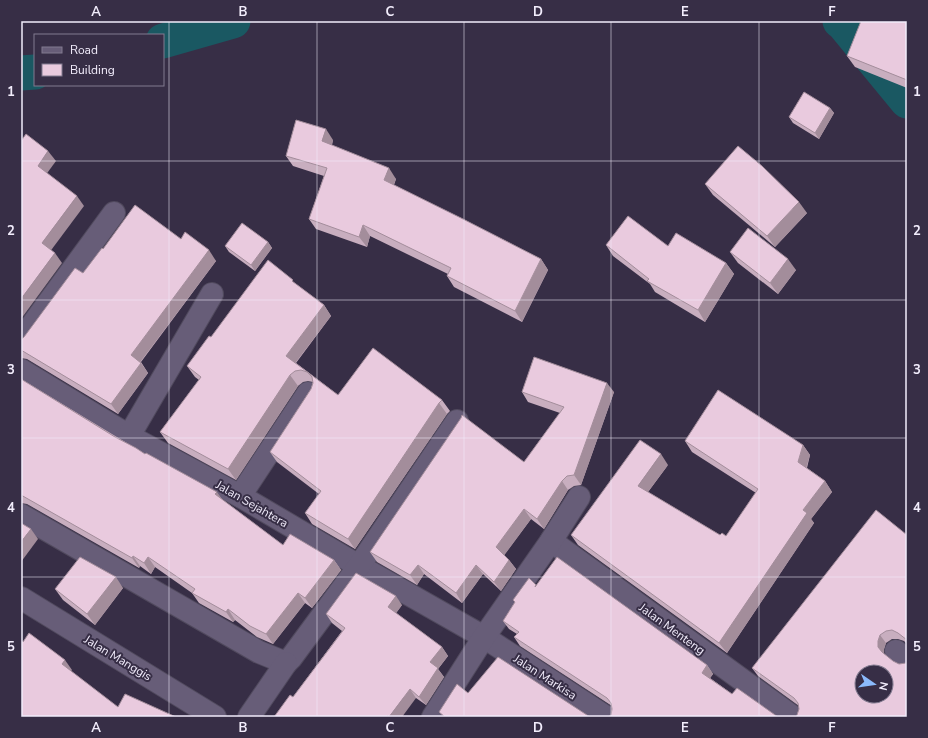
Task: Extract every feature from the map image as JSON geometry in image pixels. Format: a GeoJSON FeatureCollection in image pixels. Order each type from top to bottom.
{"type":"FeatureCollection","features":[{"type":"Feature","properties":{"kind":"street"},"geometry":{"type":"LineString","coordinates":[[21,340],[114,213]]}},
{"type":"Feature","properties":{"kind":"street"},"geometry":{"type":"LineString","coordinates":[[129,436],[212,294]]}},
{"type":"Feature","properties":{"kind":"street","name":"Jalan Sejahtera"},"geometry":{"type":"LineString","coordinates":[[21,370],[129,436],[240,496],[484,637]]}},
{"type":"Feature","properties":{"kind":"street"},"geometry":{"type":"LineString","coordinates":[[240,496],[308,393]]}},
{"type":"Feature","properties":{"kind":"street"},"geometry":{"type":"LineString","coordinates":[[249,717],[286,663],[359,566],[457,421]]}},
{"type":"Feature","properties":{"kind":"street"},"geometry":{"type":"LineString","coordinates":[[433,717],[484,637],[551,541],[579,497]]}},
{"type":"Feature","properties":{"kind":"street"},"geometry":{"type":"LineString","coordinates":[[21,515],[259,652],[286,663]]}},
{"type":"Feature","properties":{"kind":"street","name":"Jalan Menteng"},"geometry":{"type":"LineString","coordinates":[[551,541],[793,717]]}},
{"type":"Feature","properties":{"kind":"street","name":"Jalan Manggis"},"geometry":{"type":"LineString","coordinates":[[21,598],[215,717]]}},
{"type":"Feature","properties":{"kind":"street","name":"Jalan Markisa"},"geometry":{"type":"LineString","coordinates":[[484,637],[606,717]]}},
{"type":"Feature","properties":{"kind":"building"},"geometry":{"type":"Polygon","coordinates":[[[861,21],[907,21],[907,80],[847,56],[861,21]]]}},
{"type":"Feature","properties":{"kind":"building"},"geometry":{"type":"Polygon","coordinates":[[[804,92],[830,108],[815,133],[789,117],[804,92]]]}},
{"type":"Feature","properties":{"kind":"building"},"geometry":{"type":"Polygon","coordinates":[[[296,120],[326,129],[322,141],[389,168],[384,180],[541,259],[515,311],[447,276],[451,268],[363,225],[359,237],[309,219],[327,168],[286,156],[296,120]]]}},
{"type":"Feature","properties":{"kind":"building"},"geometry":{"type":"Polygon","coordinates":[[[26,134],[48,151],[38,166],[77,196],[42,243],[55,253],[21,299],[21,141],[26,134]]]}},
{"type":"Feature","properties":{"kind":"building"},"geometry":{"type":"Polygon","coordinates":[[[738,146],[762,166],[799,202],[767,236],[705,184],[738,146]]]}},
{"type":"Feature","properties":{"kind":"building"},"geometry":{"type":"Polygon","coordinates":[[[135,205],[181,239],[185,232],[209,250],[131,355],[141,363],[111,404],[21,350],[21,340],[75,268],[83,273],[102,248],[103,249],[135,205]]]}},
{"type":"Feature","properties":{"kind":"building"},"geometry":{"type":"Polygon","coordinates":[[[628,216],[668,246],[676,233],[726,263],[698,310],[647,281],[649,279],[606,245],[628,216]]]}},
{"type":"Feature","properties":{"kind":"building"},"geometry":{"type":"Polygon","coordinates":[[[242,223],[268,242],[251,265],[225,246],[242,223]]]}},
{"type":"Feature","properties":{"kind":"building"},"geometry":{"type":"Polygon","coordinates":[[[748,228],[788,259],[770,283],[730,252],[748,228]]]}},
{"type":"Feature","properties":{"kind":"building"},"geometry":{"type":"Polygon","coordinates":[[[268,260],[293,280],[292,281],[324,305],[286,356],[338,395],[373,348],[442,400],[348,539],[305,513],[321,491],[270,452],[311,389],[313,383],[312,377],[307,372],[301,370],[295,371],[290,375],[228,469],[160,432],[201,377],[187,366],[209,336],[211,337],[268,260]]]}},
{"type":"Feature","properties":{"kind":"building"},"geometry":{"type":"Polygon","coordinates":[[[534,357],[607,383],[574,475],[567,476],[562,481],[537,519],[524,509],[496,547],[509,560],[494,582],[476,565],[456,593],[418,565],[410,575],[370,552],[462,415],[524,462],[564,407],[522,392],[534,357]]]}},
{"type":"Feature","properties":{"kind":"building"},"geometry":{"type":"Polygon","coordinates":[[[21,379],[115,437],[217,492],[215,494],[283,545],[290,534],[334,560],[305,598],[298,593],[266,634],[250,626],[228,609],[226,612],[192,593],[195,589],[148,557],[144,563],[133,556],[132,558],[21,495],[21,379]]]}},
{"type":"Feature","properties":{"kind":"building"},"geometry":{"type":"Polygon","coordinates":[[[718,390],[803,445],[798,462],[825,481],[803,510],[807,513],[719,643],[571,535],[640,440],[661,454],[638,486],[720,535],[722,533],[726,536],[758,489],[685,441],[718,390]]]}},
{"type":"Feature","properties":{"kind":"building"},"geometry":{"type":"Polygon","coordinates":[[[876,510],[907,535],[907,640],[892,630],[886,631],[880,635],[878,647],[893,661],[899,664],[907,662],[907,717],[795,717],[799,709],[798,703],[794,698],[752,668],[876,510]]]}},
{"type":"Feature","properties":{"kind":"building"},"geometry":{"type":"Polygon","coordinates":[[[21,523],[31,529],[21,542],[21,523]]]}},
{"type":"Feature","properties":{"kind":"building"},"geometry":{"type":"Polygon","coordinates":[[[80,557],[116,577],[87,614],[55,589],[80,557]]]}},
{"type":"Feature","properties":{"kind":"building"},"geometry":{"type":"Polygon","coordinates":[[[557,557],[707,665],[702,673],[732,694],[737,688],[778,717],[608,717],[611,715],[612,709],[611,703],[607,698],[514,637],[519,632],[503,621],[515,602],[513,600],[529,578],[536,585],[535,587],[557,557]]]}},
{"type":"Feature","properties":{"kind":"building"},"geometry":{"type":"Polygon","coordinates":[[[356,573],[396,596],[388,607],[442,647],[430,662],[438,668],[419,697],[410,689],[389,717],[274,717],[290,695],[293,697],[345,628],[326,614],[356,573]]]}},
{"type":"Feature","properties":{"kind":"building"},"geometry":{"type":"Polygon","coordinates":[[[29,633],[65,660],[62,664],[118,707],[125,694],[176,717],[21,717],[21,640],[23,642],[29,633]]]}},
{"type":"Feature","properties":{"kind":"building"},"geometry":{"type":"Polygon","coordinates":[[[498,657],[590,717],[445,717],[439,712],[457,684],[468,693],[498,657]]]}},
{"type":"Feature","properties":{"kind":"waterway"},"geometry":{"type":"LineString","coordinates":[[164,41],[233,21]]}},
{"type":"Feature","properties":{"kind":"waterway"},"geometry":{"type":"LineString","coordinates":[[840,21],[907,101]]}},
{"type":"Feature","properties":{"kind":"waterway"},"geometry":{"type":"LineString","coordinates":[[21,73],[34,72]]}}]}
